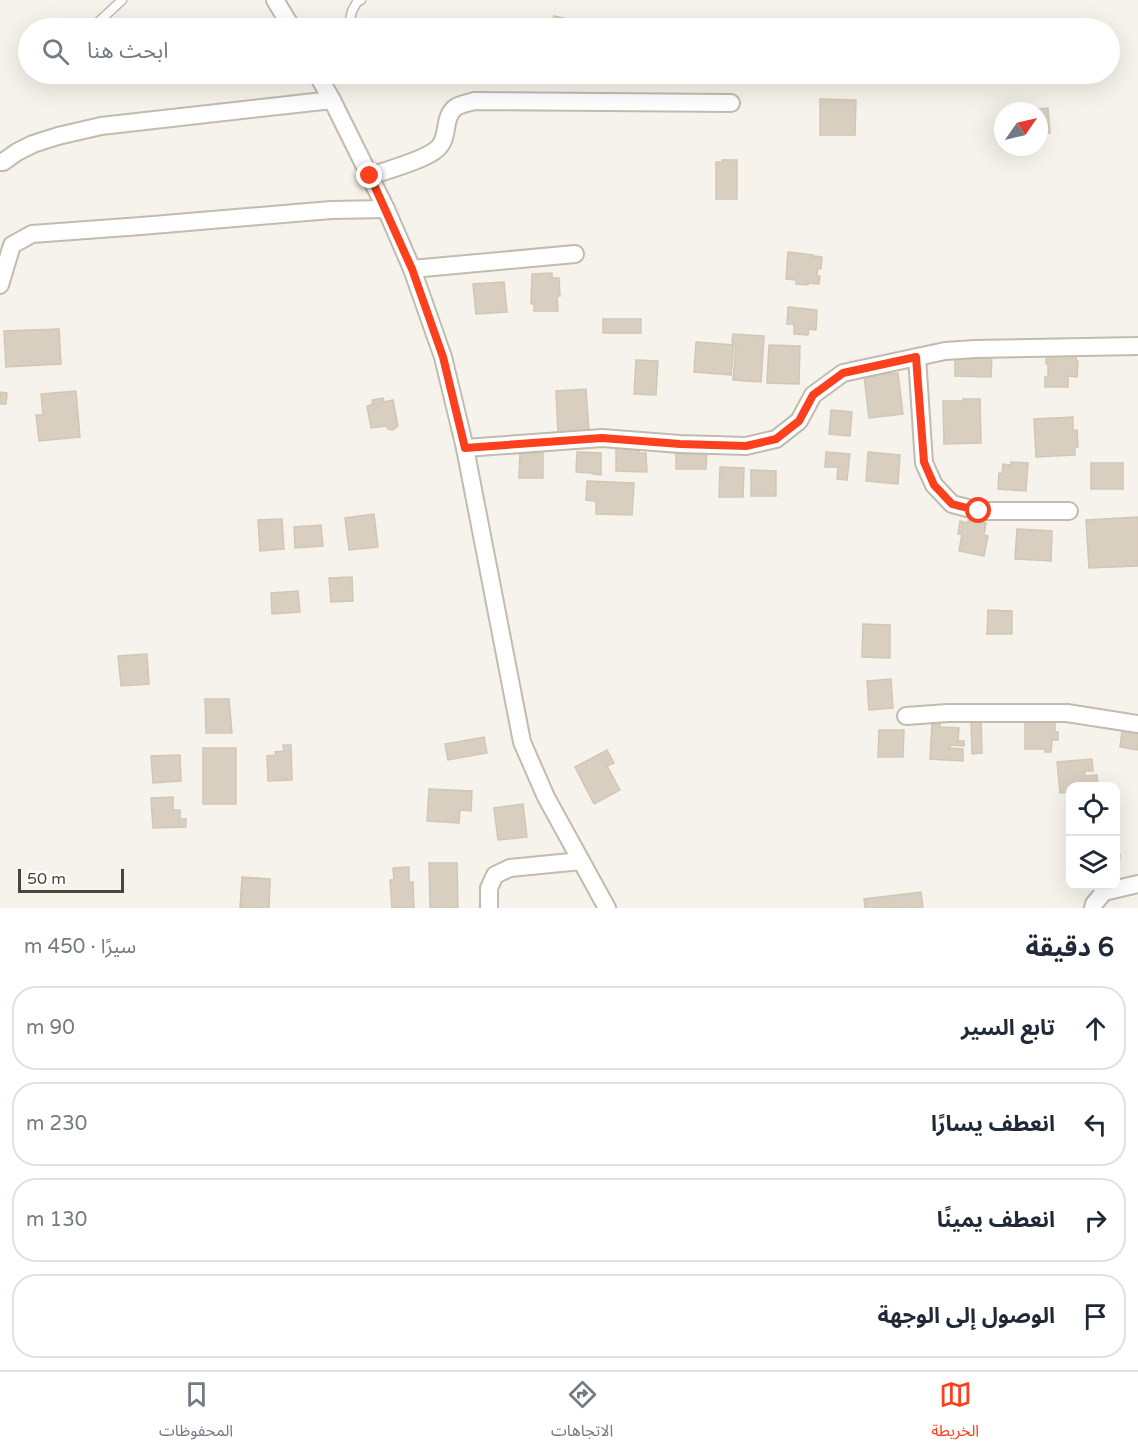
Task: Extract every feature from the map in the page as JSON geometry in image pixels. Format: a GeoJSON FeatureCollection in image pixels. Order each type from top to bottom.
{"type":"FeatureCollection","features":[{"type":"Feature","properties":{"kind":"street"},"geometry":{"type":"LineString","coordinates":[[275,0],[286,18]]}},
{"type":"Feature","properties":{"kind":"street"},"geometry":{"type":"LineString","coordinates":[[323,84],[386,209],[412,269],[443,357],[465,448],[522,742],[546,797],[607,908]]}},
{"type":"Feature","properties":{"kind":"street"},"geometry":{"type":"LineString","coordinates":[[0,162],[33,144],[101,126],[332,100]]}},
{"type":"Feature","properties":{"kind":"street"},"geometry":{"type":"LineString","coordinates":[[370,176],[426,157],[438,149],[443,141],[447,118],[456,107],[474,101],[731,103]]}},
{"type":"Feature","properties":{"kind":"street"},"geometry":{"type":"LineString","coordinates":[[0,285],[12,245],[32,234],[331,210],[386,209]]}},
{"type":"Feature","properties":{"kind":"street"},"geometry":{"type":"LineString","coordinates":[[412,269],[575,254]]}},
{"type":"Feature","properties":{"kind":"street"},"geometry":{"type":"LineString","coordinates":[[465,448],[602,438],[746,446],[776,439],[799,421],[813,395],[843,373],[945,351],[1138,346]]}},
{"type":"Feature","properties":{"kind":"street"},"geometry":{"type":"LineString","coordinates":[[916,357],[924,462],[934,485],[952,504],[979,511],[1069,511]]}},
{"type":"Feature","properties":{"kind":"street"},"geometry":{"type":"LineString","coordinates":[[906,716],[948,712],[1067,713],[1138,724]]}},
{"type":"Feature","properties":{"kind":"street"},"geometry":{"type":"LineString","coordinates":[[489,908],[489,888],[495,874],[510,868],[581,861]]}},
{"type":"Feature","properties":{"kind":"street"},"geometry":{"type":"LineString","coordinates":[[1093,908],[1104,892],[1138,884]]}},
{"type":"Feature","properties":{"kind":"lane"},"geometry":{"type":"LineString","coordinates":[[103,18],[122,0]]}},
{"type":"Feature","properties":{"kind":"lane"},"geometry":{"type":"LineString","coordinates":[[350,18],[357,2],[361,0]]}},
{"type":"Feature","properties":{"kind":"building"},"geometry":{"type":"Polygon","coordinates":[[[820,99],[856,100],[855,135],[820,135],[820,99]]]}},
{"type":"Feature","properties":{"kind":"building"},"geometry":{"type":"Polygon","coordinates":[[[1048,108],[1050,133],[1048,133],[1048,108]]]}},
{"type":"Feature","properties":{"kind":"building"},"geometry":{"type":"Polygon","coordinates":[[[722,160],[737,160],[737,199],[716,199],[716,162],[722,162],[722,160]]]}},
{"type":"Feature","properties":{"kind":"building"},"geometry":{"type":"Polygon","coordinates":[[[788,252],[822,257],[821,269],[818,268],[817,276],[820,276],[819,284],[796,284],[796,280],[786,279],[788,252]]]}},
{"type":"Feature","properties":{"kind":"building"},"geometry":{"type":"Polygon","coordinates":[[[552,273],[552,278],[559,278],[558,311],[534,311],[534,304],[531,304],[532,274],[552,273]]]}},
{"type":"Feature","properties":{"kind":"building"},"geometry":{"type":"Polygon","coordinates":[[[504,282],[507,312],[476,314],[473,284],[504,282]]]}},
{"type":"Feature","properties":{"kind":"building"},"geometry":{"type":"Polygon","coordinates":[[[788,307],[817,310],[816,330],[809,329],[808,335],[794,334],[794,324],[787,324],[788,307]]]}},
{"type":"Feature","properties":{"kind":"building"},"geometry":{"type":"Polygon","coordinates":[[[603,319],[641,319],[641,333],[603,333],[603,319]]]}},
{"type":"Feature","properties":{"kind":"building"},"geometry":{"type":"Polygon","coordinates":[[[59,329],[61,364],[6,367],[4,331],[59,329]]]}},
{"type":"Feature","properties":{"kind":"building"},"geometry":{"type":"Polygon","coordinates":[[[733,334],[764,336],[761,382],[733,380],[736,344],[732,343],[733,334]]]}},
{"type":"Feature","properties":{"kind":"building"},"geometry":{"type":"Polygon","coordinates":[[[696,342],[734,345],[731,375],[694,372],[696,342]]]}},
{"type":"Feature","properties":{"kind":"building"},"geometry":{"type":"Polygon","coordinates":[[[769,345],[800,346],[799,384],[767,383],[769,345]]]}},
{"type":"Feature","properties":{"kind":"building"},"geometry":{"type":"Polygon","coordinates":[[[1046,352],[1076,353],[1077,377],[1068,376],[1068,387],[1045,387],[1045,377],[1048,377],[1046,352]]]}},
{"type":"Feature","properties":{"kind":"building"},"geometry":{"type":"Polygon","coordinates":[[[955,354],[992,354],[991,377],[955,376],[955,354]]]}},
{"type":"Feature","properties":{"kind":"building"},"geometry":{"type":"Polygon","coordinates":[[[636,360],[658,361],[656,395],[634,394],[636,360]]]}},
{"type":"Feature","properties":{"kind":"building"},"geometry":{"type":"Polygon","coordinates":[[[898,373],[903,414],[869,418],[864,376],[898,373]]]}},
{"type":"Feature","properties":{"kind":"building"},"geometry":{"type":"Polygon","coordinates":[[[586,389],[589,431],[558,433],[556,391],[586,389]]]}},
{"type":"Feature","properties":{"kind":"building"},"geometry":{"type":"Polygon","coordinates":[[[76,391],[80,437],[39,441],[36,415],[43,415],[41,394],[76,391]]]}},
{"type":"Feature","properties":{"kind":"building"},"geometry":{"type":"Polygon","coordinates":[[[0,392],[7,393],[6,404],[0,404],[0,392]]]}},
{"type":"Feature","properties":{"kind":"building"},"geometry":{"type":"Polygon","coordinates":[[[383,398],[384,402],[393,400],[398,426],[393,430],[388,429],[387,426],[371,428],[367,406],[373,404],[372,400],[383,398]]]}},
{"type":"Feature","properties":{"kind":"building"},"geometry":{"type":"Polygon","coordinates":[[[963,399],[980,399],[981,443],[944,444],[943,401],[963,401],[963,399]]]}},
{"type":"Feature","properties":{"kind":"building"},"geometry":{"type":"Polygon","coordinates":[[[831,410],[852,412],[850,436],[829,434],[831,410]]]}},
{"type":"Feature","properties":{"kind":"building"},"geometry":{"type":"Polygon","coordinates":[[[1073,417],[1073,431],[1077,430],[1078,447],[1075,447],[1075,455],[1036,457],[1034,419],[1073,417]]]}},
{"type":"Feature","properties":{"kind":"building"},"geometry":{"type":"Polygon","coordinates":[[[636,442],[636,449],[639,449],[639,453],[646,453],[647,472],[616,471],[616,447],[636,442]]]}},
{"type":"Feature","properties":{"kind":"building"},"geometry":{"type":"Polygon","coordinates":[[[676,447],[707,448],[706,469],[676,469],[676,447]]]}},
{"type":"Feature","properties":{"kind":"building"},"geometry":{"type":"Polygon","coordinates":[[[577,452],[601,453],[601,475],[576,472],[577,452]]]}},
{"type":"Feature","properties":{"kind":"building"},"geometry":{"type":"Polygon","coordinates":[[[826,452],[850,454],[847,480],[837,479],[838,467],[825,467],[826,452]]]}},
{"type":"Feature","properties":{"kind":"building"},"geometry":{"type":"Polygon","coordinates":[[[868,452],[900,455],[898,484],[866,481],[868,452]]]}},
{"type":"Feature","properties":{"kind":"building"},"geometry":{"type":"Polygon","coordinates":[[[520,453],[543,453],[543,478],[519,478],[520,453]]]}},
{"type":"Feature","properties":{"kind":"building"},"geometry":{"type":"Polygon","coordinates":[[[1011,462],[1028,463],[1026,491],[998,489],[999,473],[1002,474],[1003,464],[1011,465],[1011,462]]]}},
{"type":"Feature","properties":{"kind":"building"},"geometry":{"type":"Polygon","coordinates":[[[1091,463],[1123,463],[1123,489],[1091,489],[1091,463]]]}},
{"type":"Feature","properties":{"kind":"building"},"geometry":{"type":"Polygon","coordinates":[[[720,467],[744,468],[743,497],[719,497],[720,467]]]}},
{"type":"Feature","properties":{"kind":"building"},"geometry":{"type":"Polygon","coordinates":[[[751,470],[776,471],[776,496],[751,496],[751,470]]]}},
{"type":"Feature","properties":{"kind":"building"},"geometry":{"type":"Polygon","coordinates":[[[587,481],[634,483],[632,515],[596,514],[596,501],[586,500],[587,481]]]}},
{"type":"Feature","properties":{"kind":"building"},"geometry":{"type":"Polygon","coordinates":[[[374,514],[378,547],[349,550],[345,518],[374,514]]]}},
{"type":"Feature","properties":{"kind":"building"},"geometry":{"type":"Polygon","coordinates":[[[1138,517],[1138,566],[1089,568],[1086,520],[1138,517]]]}},
{"type":"Feature","properties":{"kind":"building"},"geometry":{"type":"Polygon","coordinates":[[[282,519],[284,549],[260,551],[258,520],[282,519]]]}},
{"type":"Feature","properties":{"kind":"building"},"geometry":{"type":"Polygon","coordinates":[[[968,520],[986,523],[984,535],[988,536],[984,556],[959,551],[962,534],[958,534],[960,521],[968,523],[968,520]]]}},
{"type":"Feature","properties":{"kind":"building"},"geometry":{"type":"Polygon","coordinates":[[[321,525],[323,546],[295,548],[294,527],[321,525]]]}},
{"type":"Feature","properties":{"kind":"building"},"geometry":{"type":"Polygon","coordinates":[[[1017,529],[1052,531],[1051,561],[1015,559],[1017,529]]]}},
{"type":"Feature","properties":{"kind":"building"},"geometry":{"type":"Polygon","coordinates":[[[352,577],[353,601],[331,602],[329,578],[352,577]]]}},
{"type":"Feature","properties":{"kind":"building"},"geometry":{"type":"Polygon","coordinates":[[[298,591],[300,612],[272,614],[271,593],[298,591]]]}},
{"type":"Feature","properties":{"kind":"building"},"geometry":{"type":"Polygon","coordinates":[[[988,610],[1012,611],[1012,634],[987,634],[988,610]]]}},
{"type":"Feature","properties":{"kind":"building"},"geometry":{"type":"Polygon","coordinates":[[[863,624],[890,625],[890,658],[862,657],[863,624]]]}},
{"type":"Feature","properties":{"kind":"building"},"geometry":{"type":"Polygon","coordinates":[[[147,654],[149,684],[121,686],[118,656],[147,654]]]}},
{"type":"Feature","properties":{"kind":"building"},"geometry":{"type":"Polygon","coordinates":[[[891,679],[893,708],[869,710],[867,681],[891,679]]]}},
{"type":"Feature","properties":{"kind":"building"},"geometry":{"type":"Polygon","coordinates":[[[205,699],[229,699],[232,733],[206,733],[205,699]]]}},
{"type":"Feature","properties":{"kind":"building"},"geometry":{"type":"Polygon","coordinates":[[[981,716],[982,753],[972,754],[971,717],[981,716]]]}},
{"type":"Feature","properties":{"kind":"building"},"geometry":{"type":"Polygon","coordinates":[[[1025,718],[1039,722],[1055,721],[1058,740],[1052,740],[1051,752],[1045,752],[1045,749],[1025,749],[1025,718]]]}},
{"type":"Feature","properties":{"kind":"building"},"geometry":{"type":"Polygon","coordinates":[[[932,723],[940,724],[940,727],[959,728],[958,741],[964,741],[964,746],[950,745],[950,748],[963,749],[963,761],[930,759],[932,723]]]}},
{"type":"Feature","properties":{"kind":"building"},"geometry":{"type":"Polygon","coordinates":[[[879,730],[904,730],[903,757],[878,757],[879,730]]]}},
{"type":"Feature","properties":{"kind":"building"},"geometry":{"type":"Polygon","coordinates":[[[1122,731],[1138,733],[1138,750],[1120,747],[1122,731]]]}},
{"type":"Feature","properties":{"kind":"building"},"geometry":{"type":"Polygon","coordinates":[[[484,737],[487,753],[448,760],[445,744],[484,737]]]}},
{"type":"Feature","properties":{"kind":"building"},"geometry":{"type":"Polygon","coordinates":[[[283,745],[291,745],[292,780],[268,781],[267,756],[284,751],[283,745]]]}},
{"type":"Feature","properties":{"kind":"building"},"geometry":{"type":"Polygon","coordinates":[[[203,748],[236,748],[236,804],[203,804],[203,748]]]}},
{"type":"Feature","properties":{"kind":"building"},"geometry":{"type":"Polygon","coordinates":[[[607,750],[614,763],[607,766],[620,790],[594,804],[575,767],[607,750]]]}},
{"type":"Feature","properties":{"kind":"building"},"geometry":{"type":"Polygon","coordinates":[[[180,755],[181,781],[153,783],[151,756],[180,755]]]}},
{"type":"Feature","properties":{"kind":"building"},"geometry":{"type":"Polygon","coordinates":[[[1092,759],[1093,771],[1085,771],[1085,776],[1097,775],[1098,782],[1066,782],[1066,792],[1060,793],[1057,762],[1092,759]]]}},
{"type":"Feature","properties":{"kind":"building"},"geometry":{"type":"Polygon","coordinates":[[[429,789],[472,791],[471,811],[460,810],[459,823],[427,821],[429,789]]]}},
{"type":"Feature","properties":{"kind":"building"},"geometry":{"type":"Polygon","coordinates":[[[173,797],[173,810],[180,810],[180,819],[186,819],[186,827],[153,828],[151,798],[173,797]]]}},
{"type":"Feature","properties":{"kind":"building"},"geometry":{"type":"Polygon","coordinates":[[[523,804],[527,837],[498,840],[494,808],[523,804]]]}},
{"type":"Feature","properties":{"kind":"building"},"geometry":{"type":"Polygon","coordinates":[[[429,863],[457,863],[458,908],[430,908],[429,863]]]}},
{"type":"Feature","properties":{"kind":"building"},"geometry":{"type":"Polygon","coordinates":[[[409,867],[409,882],[413,882],[414,908],[392,908],[390,880],[394,880],[393,868],[409,867]]]}},
{"type":"Feature","properties":{"kind":"building"},"geometry":{"type":"Polygon","coordinates":[[[242,877],[270,879],[268,908],[240,908],[242,877]]]}},
{"type":"Feature","properties":{"kind":"building"},"geometry":{"type":"Polygon","coordinates":[[[242,878],[270,879],[269,908],[241,908],[242,878]]]}},
{"type":"Feature","properties":{"kind":"building"},"geometry":{"type":"Polygon","coordinates":[[[921,892],[923,908],[865,908],[864,899],[921,892]]]}},
{"type":"Feature","properties":{"kind":"route"},"geometry":{"type":"LineString","coordinates":[[370,176],[412,269],[443,357],[465,448],[602,438],[746,446],[776,439],[799,421],[813,395],[843,373],[916,357],[924,462],[934,485],[952,504],[979,511]]}}]}
